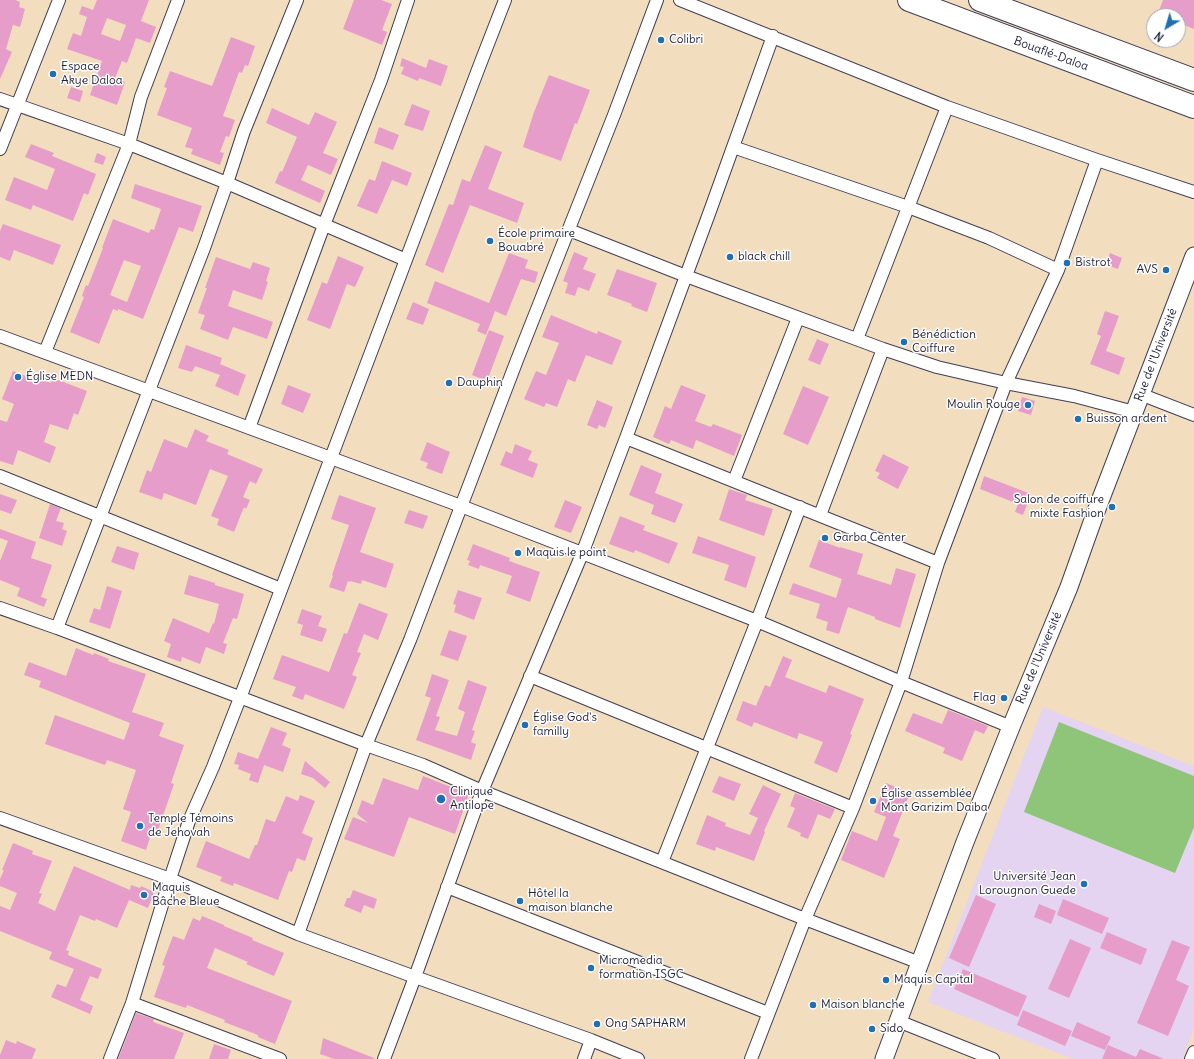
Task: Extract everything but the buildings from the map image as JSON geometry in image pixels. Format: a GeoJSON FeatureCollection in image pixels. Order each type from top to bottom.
{"type":"FeatureCollection","features":[{"type":"Feature","properties":{"kind":"highway","name":"Bouaflé-Daloa"},"geometry":{"type":"LineString","coordinates":[[909,0],[1194,107]]}},
{"type":"Feature","properties":{"kind":"highway"},"geometry":{"type":"LineString","coordinates":[[980,0],[1194,80]]}},
{"type":"Feature","properties":{"kind":"street"},"geometry":{"type":"LineString","coordinates":[[0,149],[59,0]]}},
{"type":"Feature","properties":{"kind":"street"},"geometry":{"type":"LineString","coordinates":[[45,352],[129,144],[141,97],[178,0]]}},
{"type":"Feature","properties":{"kind":"street"},"geometry":{"type":"LineString","coordinates":[[57,628],[204,248],[244,131],[297,0]]}},
{"type":"Feature","properties":{"kind":"street"},"geometry":{"type":"LineString","coordinates":[[249,428],[324,225],[381,80],[408,0]]}},
{"type":"Feature","properties":{"kind":"street"},"geometry":{"type":"LineString","coordinates":[[110,1059],[132,1003],[189,821],[213,767],[240,698],[505,0]]}},
{"type":"Feature","properties":{"kind":"street"},"geometry":{"type":"LineString","coordinates":[[298,934],[366,745],[410,640],[657,0]]}},
{"type":"Feature","properties":{"kind":"street"},"geometry":{"type":"LineString","coordinates":[[680,0],[947,107],[1097,160],[1194,192]]}},
{"type":"Feature","properties":{"kind":"street"},"geometry":{"type":"LineString","coordinates":[[384,1059],[415,978],[482,791],[582,554],[686,276],[773,36]]}},
{"type":"Feature","properties":{"kind":"street"},"geometry":{"type":"LineString","coordinates":[[0,99],[129,144],[227,183],[406,260]]}},
{"type":"Feature","properties":{"kind":"street"},"geometry":{"type":"LineString","coordinates":[[857,339],[947,107]]}},
{"type":"Feature","properties":{"kind":"street"},"geometry":{"type":"LineString","coordinates":[[733,147],[908,207],[989,238],[1058,270]]}},
{"type":"Feature","properties":{"kind":"street"},"geometry":{"type":"LineString","coordinates":[[751,1059],[805,919],[852,808],[901,682],[938,563],[1006,383],[1058,270],[1097,160]]}},
{"type":"Feature","properties":{"kind":"street"},"geometry":{"type":"LineString","coordinates":[[569,230],[798,318],[937,367],[1006,383],[1074,396],[1134,412]]}},
{"type":"Feature","properties":{"kind":"street","name":"Rue de l'Université"},"geometry":{"type":"LineString","coordinates":[[884,1059],[965,842],[1069,587],[1140,394],[1194,256]]}},
{"type":"Feature","properties":{"kind":"street"},"geometry":{"type":"LineString","coordinates":[[734,481],[798,318]]}},
{"type":"Feature","properties":{"kind":"street"},"geometry":{"type":"LineString","coordinates":[[0,336],[461,506],[757,621],[1011,727]]}},
{"type":"Feature","properties":{"kind":"street"},"geometry":{"type":"LineString","coordinates":[[820,516],[883,349]]}},
{"type":"Feature","properties":{"kind":"street"},"geometry":{"type":"LineString","coordinates":[[1140,394],[1194,415]]}},
{"type":"Feature","properties":{"kind":"street"},"geometry":{"type":"LineString","coordinates":[[626,438],[938,563]]}},
{"type":"Feature","properties":{"kind":"street"},"geometry":{"type":"LineString","coordinates":[[0,476],[281,589]]}},
{"type":"Feature","properties":{"kind":"street"},"geometry":{"type":"LineString","coordinates":[[662,862],[757,621],[800,507]]}},
{"type":"Feature","properties":{"kind":"street"},"geometry":{"type":"LineString","coordinates":[[0,608],[423,765],[482,791],[920,963]]}},
{"type":"Feature","properties":{"kind":"street"},"geometry":{"type":"LineString","coordinates":[[530,676],[852,808]]}},
{"type":"Feature","properties":{"kind":"street"},"geometry":{"type":"LineString","coordinates":[[0,818],[170,879],[298,934],[415,978],[591,1040],[638,1059]]}},
{"type":"Feature","properties":{"kind":"street"},"geometry":{"type":"LineString","coordinates":[[447,887],[768,1013]]}},
{"type":"Feature","properties":{"kind":"street"},"geometry":{"type":"LineString","coordinates":[[132,1003],[280,1059]]}},
{"type":"Feature","properties":{"kind":"street"},"geometry":{"type":"LineString","coordinates":[[898,1021],[993,1059]]}},
{"type":"Feature","properties":{"kind":"street"},"geometry":{"type":"LineString","coordinates":[[584,1059],[591,1040]]}},
{"type":"Feature","properties":{"kind":"street"},"geometry":{"type":"LineString","coordinates":[[1191,1059],[1194,1052]]}},
{"type":"Feature","properties":{"kind":"shaded area","name":"Université Jean Lorougnon Guede"},"geometry":{"type":"Polygon","coordinates":[[[1043,707],[1194,766],[1194,1028],[1182,1059],[1073,1059],[928,1002],[1043,707]]]}},
{"type":"Feature","properties":{"kind":"green space"},"geometry":{"type":"Polygon","coordinates":[[[1059,722],[1194,776],[1194,827],[1175,873],[1024,812],[1059,722]]]}},
{"type":"Feature","properties":{"kind":"place","name":"Colibri"},"geometry":{"type":"Point","coordinates":[661,40]}},
{"type":"Feature","properties":{"kind":"place","name":"Espace Akye Daloa"},"geometry":{"type":"Point","coordinates":[53,74]}},
{"type":"Feature","properties":{"kind":"place","name":"École primaire Bouabré"},"geometry":{"type":"Point","coordinates":[490,241]}},
{"type":"Feature","properties":{"kind":"place","name":"black chill"},"geometry":{"type":"Point","coordinates":[730,257]}},
{"type":"Feature","properties":{"kind":"place","name":"Bistrot"},"geometry":{"type":"Point","coordinates":[1067,263]}},
{"type":"Feature","properties":{"kind":"place","name":"AVS"},"geometry":{"type":"Point","coordinates":[1166,270]}},
{"type":"Feature","properties":{"kind":"place","name":"Bénédiction Coiffure"},"geometry":{"type":"Point","coordinates":[904,342]}},
{"type":"Feature","properties":{"kind":"place","name":"Église MEDN"},"geometry":{"type":"Point","coordinates":[18,377]}},
{"type":"Feature","properties":{"kind":"place","name":"Dauphin"},"geometry":{"type":"Point","coordinates":[449,383]}},
{"type":"Feature","properties":{"kind":"place","name":"Moulin Rouge"},"geometry":{"type":"Point","coordinates":[1028,405]}},
{"type":"Feature","properties":{"kind":"place","name":"Buisson ardent"},"geometry":{"type":"Point","coordinates":[1078,419]}},
{"type":"Feature","properties":{"kind":"place","name":"Salon de coiffure mixte Fashion"},"geometry":{"type":"Point","coordinates":[1112,507]}},
{"type":"Feature","properties":{"kind":"place","name":"Garba Center"},"geometry":{"type":"Point","coordinates":[825,538]}},
{"type":"Feature","properties":{"kind":"place","name":"Maquis le point"},"geometry":{"type":"Point","coordinates":[518,553]}},
{"type":"Feature","properties":{"kind":"place","name":"Flag"},"geometry":{"type":"Point","coordinates":[1004,698]}},
{"type":"Feature","properties":{"kind":"place","name":"Église God's familly"},"geometry":{"type":"Point","coordinates":[525,725]}},
{"type":"Feature","properties":{"kind":"place","name":"Clinique Antilope"},"geometry":{"type":"Point","coordinates":[441,799]}},
{"type":"Feature","properties":{"kind":"place","name":"Église assemblée Mont Garizim Daiba"},"geometry":{"type":"Point","coordinates":[873,801]}},
{"type":"Feature","properties":{"kind":"place","name":"Temple Témoins de Jehovah"},"geometry":{"type":"Point","coordinates":[140,826]}},
{"type":"Feature","properties":{"kind":"place","name":"Université Jean Lorougnon Guede"},"geometry":{"type":"Point","coordinates":[1084,884]}},
{"type":"Feature","properties":{"kind":"place","name":"Maquis Bâche Bleue"},"geometry":{"type":"Point","coordinates":[144,895]}},
{"type":"Feature","properties":{"kind":"place","name":"Hôtel la maison blanche"},"geometry":{"type":"Point","coordinates":[520,901]}},
{"type":"Feature","properties":{"kind":"place","name":"Micromedia formation ISGC"},"geometry":{"type":"Point","coordinates":[591,968]}},
{"type":"Feature","properties":{"kind":"place","name":"Maquis Capital"},"geometry":{"type":"Point","coordinates":[886,980]}},
{"type":"Feature","properties":{"kind":"place","name":"Maison blanche"},"geometry":{"type":"Point","coordinates":[813,1005]}},
{"type":"Feature","properties":{"kind":"place","name":"Ong SAPHARM"},"geometry":{"type":"Point","coordinates":[597,1024]}},
{"type":"Feature","properties":{"kind":"place","name":"Sido"},"geometry":{"type":"Point","coordinates":[872,1029]}}]}
